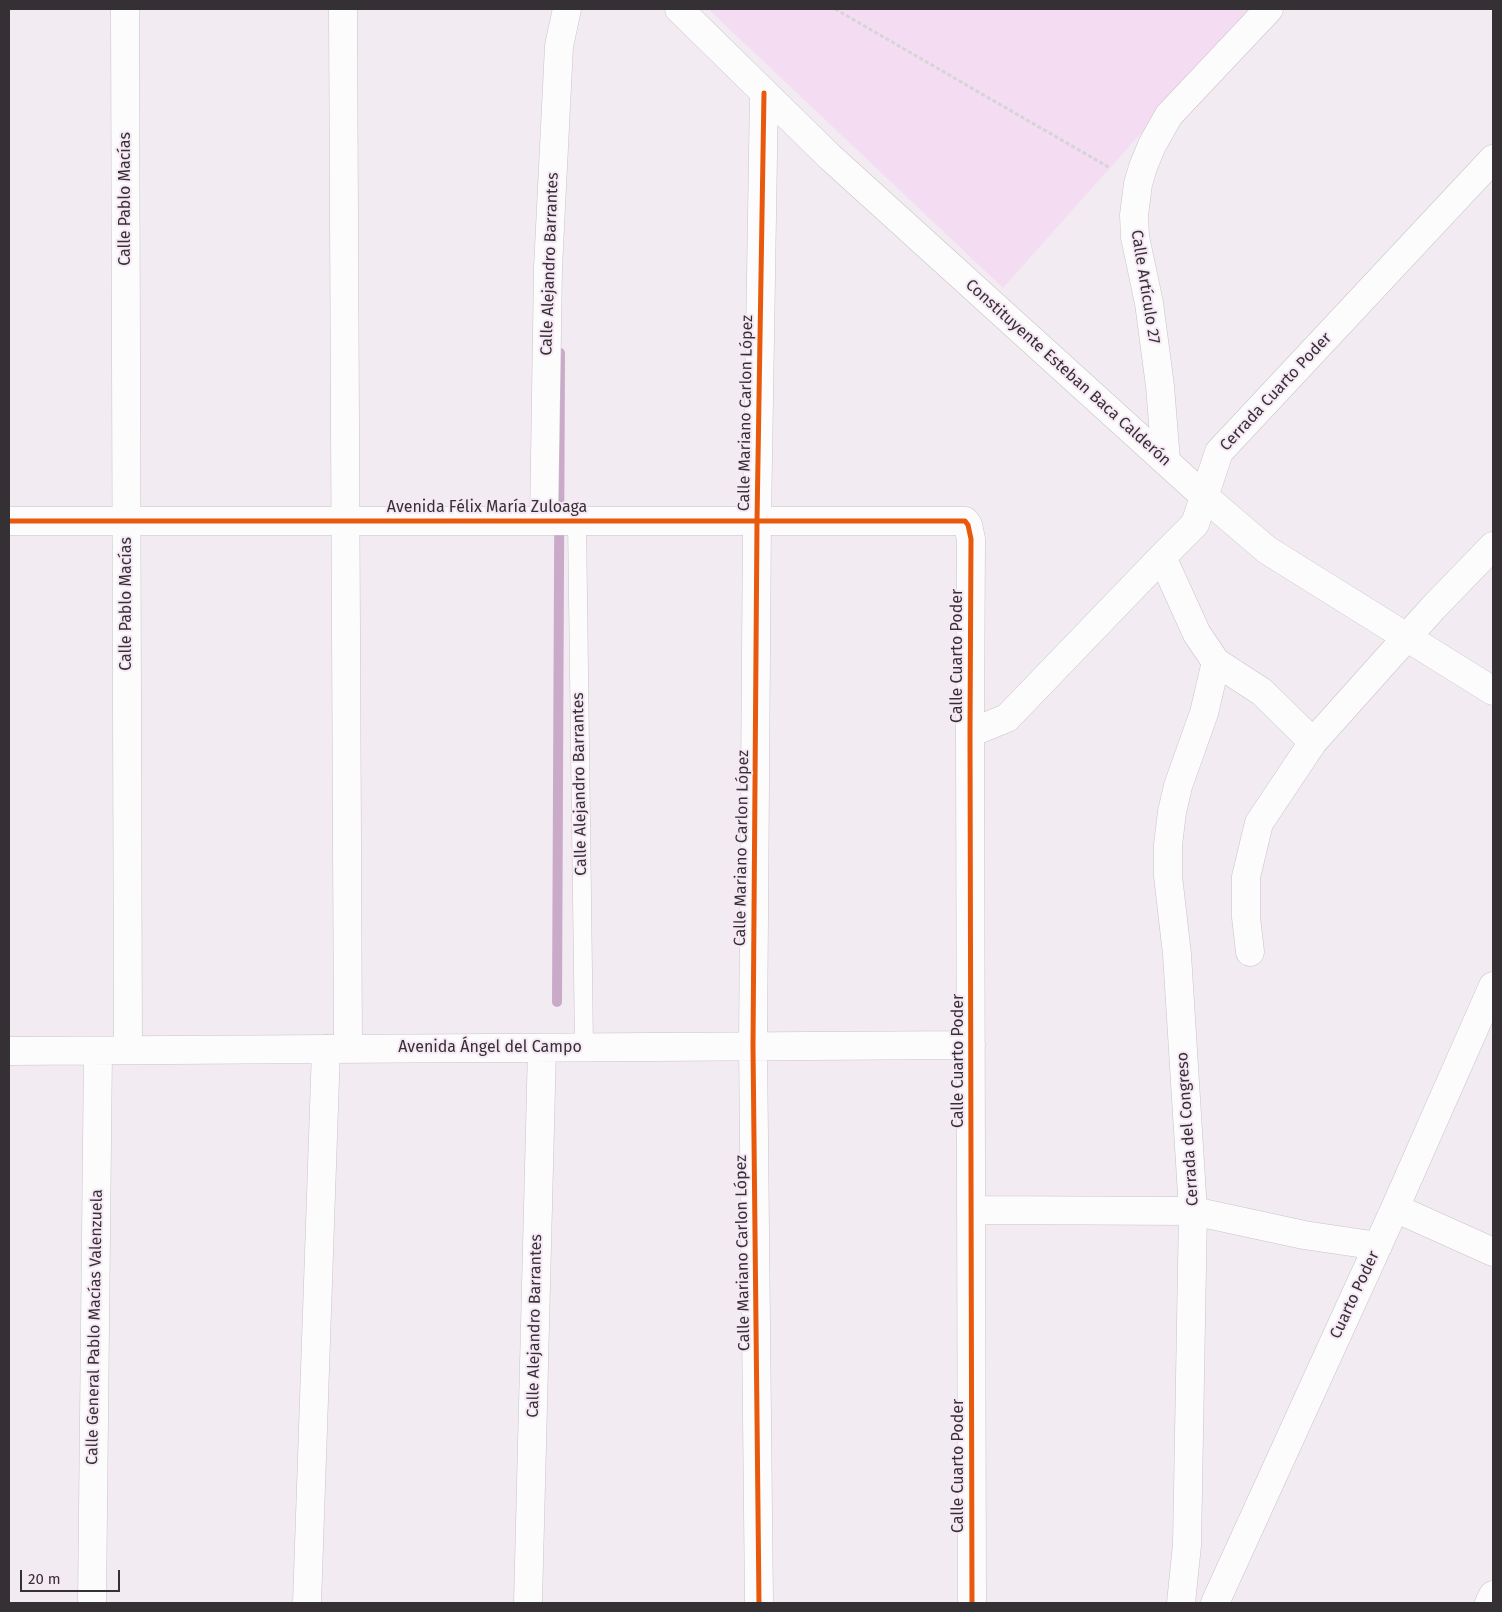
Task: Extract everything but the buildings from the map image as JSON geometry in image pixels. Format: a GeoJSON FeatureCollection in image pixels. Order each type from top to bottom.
{"type":"FeatureCollection","features":[{"type":"Feature","properties":{"kind":"street","name":"Calle Pablo Macías"},"geometry":{"type":"LineString","coordinates":[[125,9],[128,1050]]}},
{"type":"Feature","properties":{"kind":"street"},"geometry":{"type":"LineString","coordinates":[[307,1603],[337,1049],[346,521],[343,9]]}},
{"type":"Feature","properties":{"kind":"street","name":"Calle Alejandro Barrantes"},"geometry":{"type":"LineString","coordinates":[[544,521],[548,268],[560,46],[567,9]]}},
{"type":"Feature","properties":{"kind":"street","name":"Constituyente Esteban Baca Calderón"},"geometry":{"type":"LineString","coordinates":[[679,9],[830,157],[1204,497],[1267,550],[1408,636],[1493,691]]}},
{"type":"Feature","properties":{"kind":"street","name":"Calle Artículo 27"},"geometry":{"type":"LineString","coordinates":[[1166,461],[1160,386],[1149,303],[1135,236],[1134,215],[1138,184],[1152,145],[1169,115],[1269,9]]}},
{"type":"Feature","properties":{"kind":"street","name":"Calle Mariano Carlon López"},"geometry":{"type":"LineString","coordinates":[[759,1603],[752,1046],[757,521],[764,93]]}},
{"type":"Feature","properties":{"kind":"street","name":"Cerrada Cuarto Poder"},"geometry":{"type":"LineString","coordinates":[[970,733],[1008,718],[1195,524],[1219,452],[1493,159]]}},
{"type":"Feature","properties":{"kind":"street","name":"Avenida Félix María Zuloaga"},"geometry":{"type":"LineString","coordinates":[[9,521],[965,521]]}},
{"type":"Feature","properties":{"kind":"street","name":"Calle Cuarto Poder"},"geometry":{"type":"LineString","coordinates":[[965,521],[972,539],[970,733],[972,1603]]}},
{"type":"Feature","properties":{"kind":"street"},"geometry":{"type":"LineString","coordinates":[[1250,952],[1246,917],[1246,877],[1259,823],[1313,742],[1408,636],[1493,546]]}},
{"type":"Feature","properties":{"kind":"street"},"geometry":{"type":"LineString","coordinates":[[1162,557],[1197,634],[1216,662],[1262,692],[1313,742]]}},
{"type":"Feature","properties":{"kind":"street","name":"Cerrada del Congreso"},"geometry":{"type":"LineString","coordinates":[[1181,1603],[1187,1545],[1193,1211],[1177,954],[1168,876],[1168,845],[1172,812],[1178,786],[1204,713],[1216,662]]}},
{"type":"Feature","properties":{"kind":"street","name":"Cuarto Poder"},"geometry":{"type":"LineString","coordinates":[[1215,1603],[1378,1246],[1493,986]]}},
{"type":"Feature","properties":{"kind":"street","name":"Avenida Ángel del Campo"},"geometry":{"type":"LineString","coordinates":[[9,1051],[971,1045]]}},
{"type":"Feature","properties":{"kind":"street","name":"Calle Alejandro Barrantes"},"geometry":{"type":"LineString","coordinates":[[528,1603],[542,1048]]}},
{"type":"Feature","properties":{"kind":"street","name":"Calle General Pablo Macías Valenzuela"},"geometry":{"type":"LineString","coordinates":[[92,1603],[98,1050]]}},
{"type":"Feature","properties":{"kind":"street"},"geometry":{"type":"LineString","coordinates":[[1395,1208],[1493,1252]]}},
{"type":"Feature","properties":{"kind":"street"},"geometry":{"type":"LineString","coordinates":[[972,1210],[1193,1211],[1304,1235],[1378,1246]]}},
{"type":"Feature","properties":{"kind":"street"},"geometry":{"type":"LineString","coordinates":[[1490,1603],[1493,1595]]}},
{"type":"Feature","properties":{"kind":"lane","name":"Calle Alejandro Barrantes"},"geometry":{"type":"LineString","coordinates":[[577,521],[584,1048]]}},
{"type":"Feature","properties":{"kind":"path"},"geometry":{"type":"LineString","coordinates":[[835,9],[1138,184]]}},
{"type":"Feature","properties":{"kind":"shaded area"},"geometry":{"type":"Polygon","coordinates":[[[708,9],[1252,9],[1003,288],[708,9]]]}},
{"type":"Feature","properties":{"kind":"waterway"},"geometry":{"type":"LineString","coordinates":[[557,1002],[560,353]]}},
{"type":"Feature","properties":{"kind":"cycle path"},"geometry":{"type":"LineString","coordinates":[[759,1603],[753,1046],[757,521],[764,93]]}},
{"type":"Feature","properties":{"kind":"cycle path"},"geometry":{"type":"LineString","coordinates":[[9,521],[965,521],[968,525],[971,539],[972,1603]]}}]}
